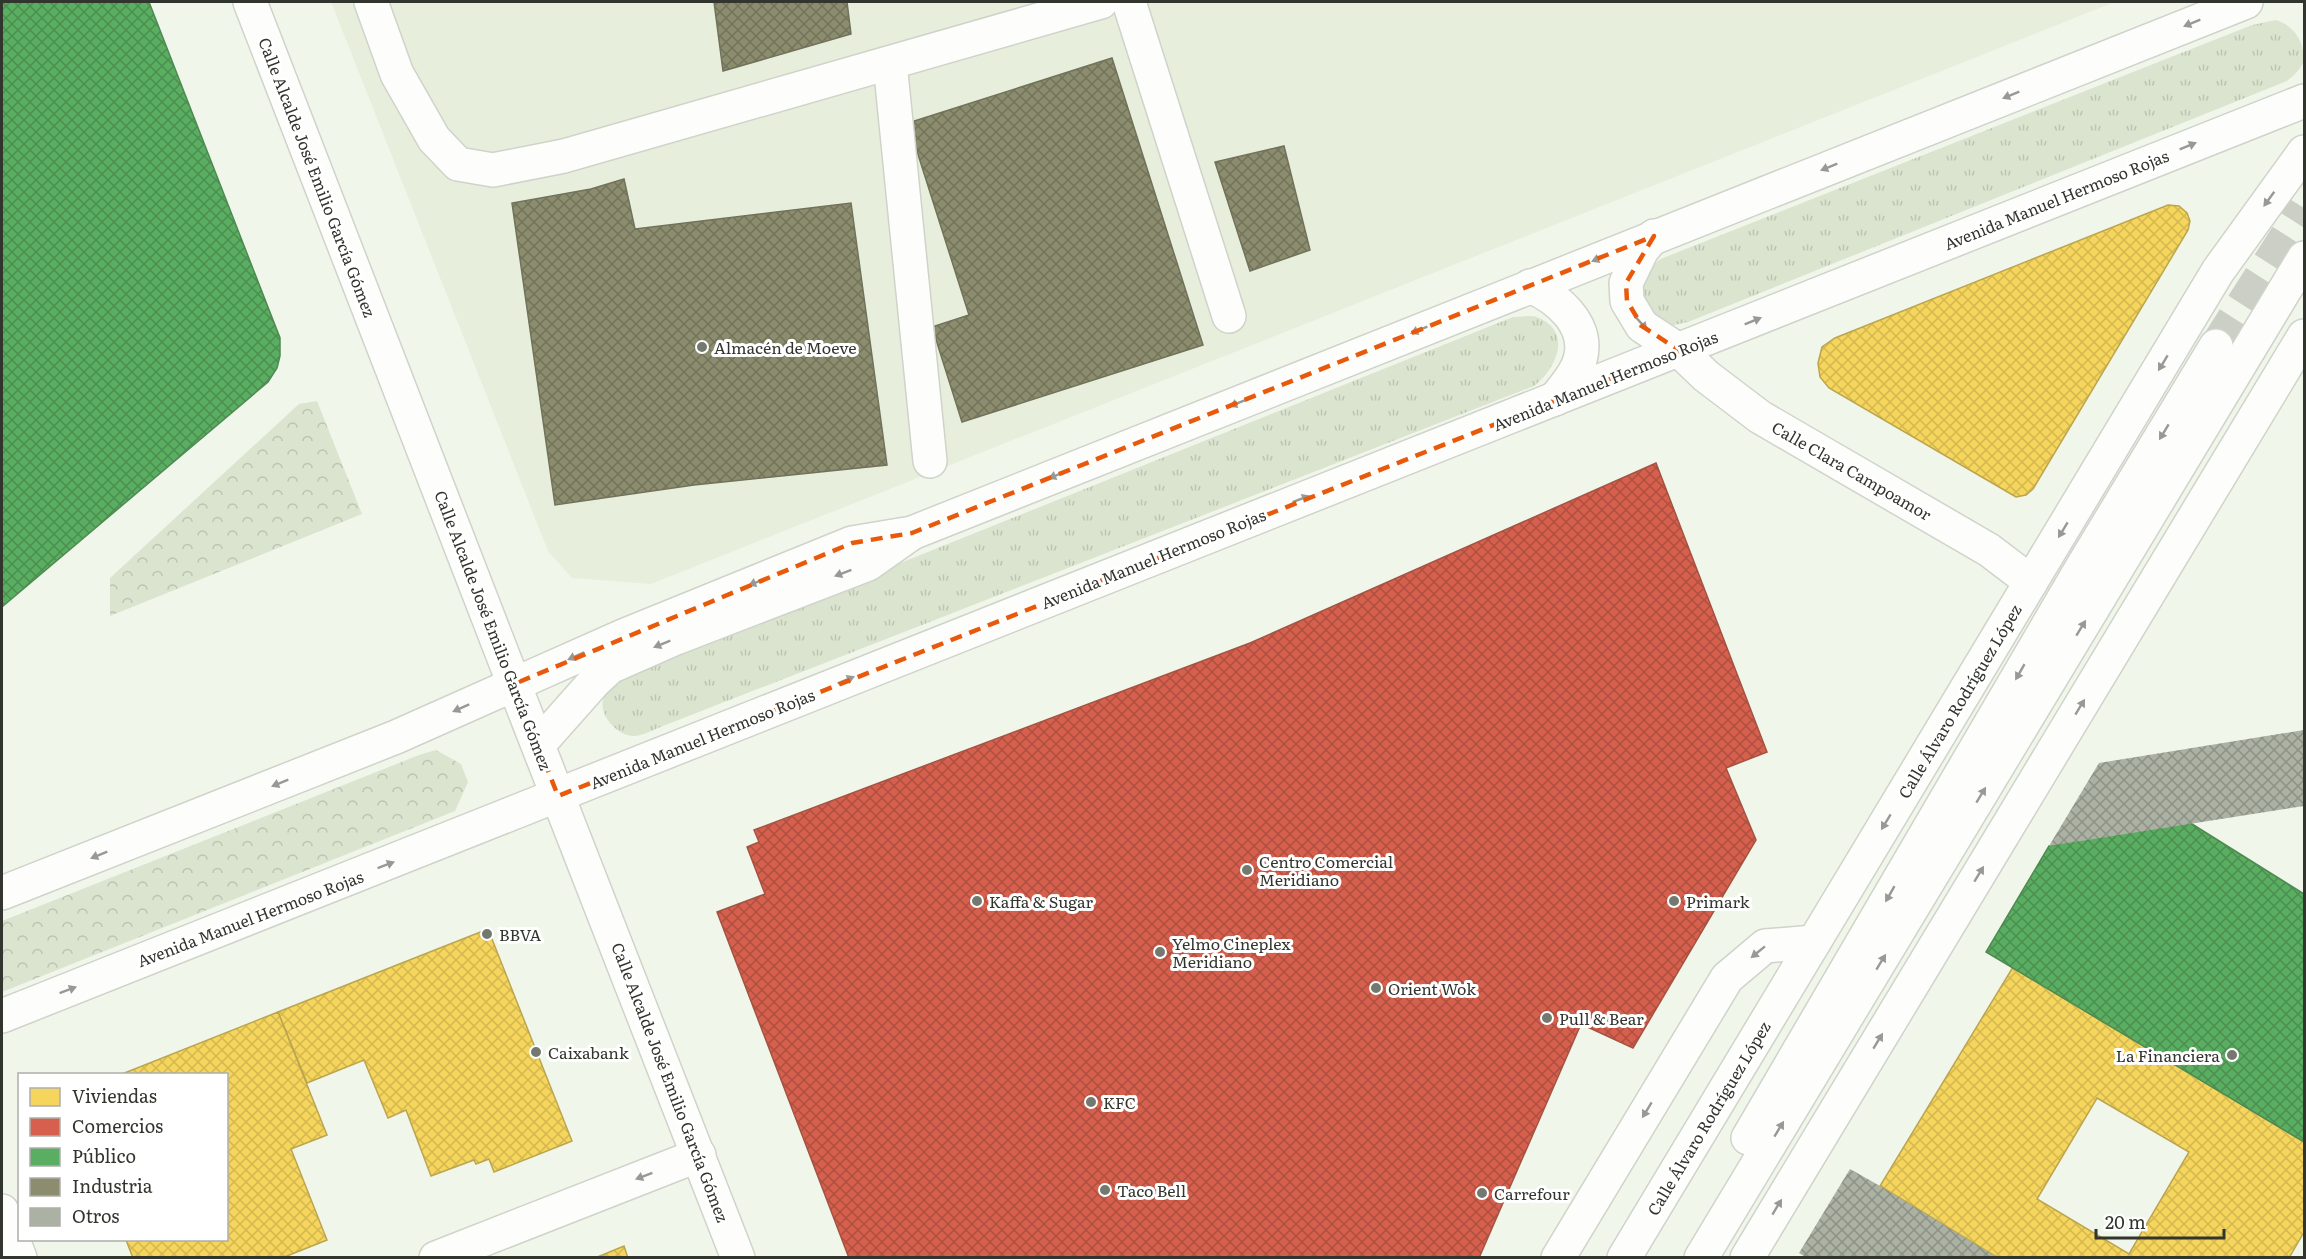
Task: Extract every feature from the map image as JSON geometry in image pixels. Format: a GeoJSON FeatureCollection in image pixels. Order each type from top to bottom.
{"type":"FeatureCollection","features":[{"type":"Feature","properties":{"kind":"street","name":"Calle Alcalde José Emilio García Gómez"},"geometry":{"type":"LineString","coordinates":[[250,2],[738,1257]]}},
{"type":"Feature","properties":{"kind":"street"},"geometry":{"type":"LineString","coordinates":[[371,2],[397,74],[434,140],[459,164],[494,170],[564,156],[1101,2]]}},
{"type":"Feature","properties":{"kind":"street"},"geometry":{"type":"LineString","coordinates":[[1129,2],[1230,316]]}},
{"type":"Feature","properties":{"kind":"street"},"geometry":{"type":"LineString","coordinates":[[2,893],[396,737],[623,636],[852,543],[912,533],[1530,285],[2246,2]]}},
{"type":"Feature","properties":{"kind":"street"},"geometry":{"type":"LineString","coordinates":[[890,63],[930,461]]}},
{"type":"Feature","properties":{"kind":"street","name":"Avenida Manuel Hermoso Rojas"},"geometry":{"type":"LineString","coordinates":[[5,1022],[558,796],[2304,101]]}},
{"type":"Feature","properties":{"kind":"street","name":"Calle Álvaro Rodríguez López"},"geometry":{"type":"LineString","coordinates":[[1624,1257],[2218,271],[2304,152]]}},
{"type":"Feature","properties":{"kind":"street","name":"Calle Clara Campoamor"},"geometry":{"type":"LineString","coordinates":[[1654,236],[1642,250],[1626,283],[1627,301],[1642,326],[1680,351],[1706,376],[1760,417],[1989,550],[2031,582]]}},
{"type":"Feature","properties":{"kind":"street"},"geometry":{"type":"LineString","coordinates":[[1701,1257],[2304,258]]}},
{"type":"Feature","properties":{"kind":"street"},"geometry":{"type":"LineString","coordinates":[[1530,285],[1546,292],[1562,305],[1579,330],[1582,346],[1580,360],[1571,379],[1556,399]]}},
{"type":"Feature","properties":{"kind":"street"},"geometry":{"type":"LineString","coordinates":[[1747,1257],[2304,336]]}},
{"type":"Feature","properties":{"kind":"street"},"geometry":{"type":"LineString","coordinates":[[1677,1257],[2081,569],[2216,346]]}},
{"type":"Feature","properties":{"kind":"street"},"geometry":{"type":"LineString","coordinates":[[539,744],[610,667],[676,638],[868,564],[912,533]]}},
{"type":"Feature","properties":{"kind":"street"},"geometry":{"type":"LineString","coordinates":[[1558,1257],[1726,978],[1766,945],[1814,942]]}},
{"type":"Feature","properties":{"kind":"street"},"geometry":{"type":"LineString","coordinates":[[436,1257],[699,1155]]}},
{"type":"Feature","properties":{"kind":"street"},"geometry":{"type":"LineString","coordinates":[[2,1211],[20,1257]]}},
{"type":"Feature","properties":{"kind":"highlighted area"},"geometry":{"type":"Polygon","coordinates":[[[1654,236],[1626,283],[1627,301],[1642,326],[1680,351],[558,796],[514,684],[852,543],[912,533],[1654,236]]]}},
{"type":"Feature","properties":{"kind":"shaded area"},"geometry":{"type":"Polygon","coordinates":[[[331,2],[2115,2],[651,584],[572,578],[548,551],[331,2]]]}},
{"type":"Feature","properties":{"kind":"green space"},"geometry":{"type":"Polygon","coordinates":[[[2276,20],[2293,30],[2302,48],[2303,63],[2287,81],[1688,322],[1669,325],[1657,320],[1643,304],[1642,283],[1646,273],[1663,258],[2252,25],[2276,20]]]}},
{"type":"Feature","properties":{"kind":"green space"},"geometry":{"type":"Polygon","coordinates":[[[1513,317],[1537,317],[1548,323],[1555,331],[1558,350],[1555,360],[1542,379],[1534,386],[643,734],[634,736],[622,733],[611,724],[604,712],[603,700],[606,692],[624,674],[1513,317]]]}},
{"type":"Feature","properties":{"kind":"green space"},"geometry":{"type":"Polygon","coordinates":[[[317,401],[362,514],[110,616],[110,578],[299,404],[317,401]]]}},
{"type":"Feature","properties":{"kind":"green space"},"geometry":{"type":"Polygon","coordinates":[[[436,750],[461,764],[468,782],[455,811],[2,992],[2,921],[436,750]]]}},
{"type":"Feature","properties":{"kind":"building: Viviendas"},"geometry":{"type":"Polygon","coordinates":[[[2168,205],[2179,206],[2187,213],[2190,221],[2188,230],[2033,489],[2026,495],[2016,497],[1829,388],[1820,377],[1818,363],[1822,347],[1835,338],[2168,205]]]}},
{"type":"Feature","properties":{"kind":"building: Viviendas"},"geometry":{"type":"Polygon","coordinates":[[[488,929],[572,1141],[494,1172],[489,1159],[476,1164],[474,1160],[431,1176],[406,1110],[388,1118],[364,1060],[307,1083],[278,1012],[488,929]]]}},
{"type":"Feature","properties":{"kind":"building: Viviendas"},"geometry":{"type":"Polygon","coordinates":[[[2013,967],[2304,1142],[2304,1232],[2289,1258],[1998,1258],[1880,1186],[2013,967]],[[2097,1098],[2037,1199],[2129,1254],[2189,1152],[2097,1098]]]}},
{"type":"Feature","properties":{"kind":"building: Viviendas"},"geometry":{"type":"Polygon","coordinates":[[[278,1012],[327,1135],[291,1149],[327,1240],[282,1258],[133,1258],[126,1241],[228,1241],[228,1073],[125,1073],[278,1012]]]}},
{"type":"Feature","properties":{"kind":"building: Viviendas"},"geometry":{"type":"Polygon","coordinates":[[[624,1246],[628,1258],[595,1258],[624,1246]]]}},
{"type":"Feature","properties":{"kind":"building: Comercios","name":"Centro Comercial Meridiano"},"geometry":{"type":"Polygon","coordinates":[[[1656,463],[1767,752],[1726,768],[1756,840],[1633,1048],[1581,1024],[1479,1258],[849,1258],[717,912],[765,894],[747,847],[759,842],[754,830],[1250,643],[1656,463]]]}},
{"type":"Feature","properties":{"kind":"building: Público"},"geometry":{"type":"Polygon","coordinates":[[[2,2],[149,2],[280,338],[280,356],[277,368],[268,382],[2,607],[2,2]]]}},
{"type":"Feature","properties":{"kind":"building: Público","name":"La Financiera"},"geometry":{"type":"Polygon","coordinates":[[[2184,819],[2304,894],[2304,1142],[1986,952],[2049,846],[2184,819]]]}},
{"type":"Feature","properties":{"kind":"building: Industria"},"geometry":{"type":"Polygon","coordinates":[[[714,2],[847,2],[851,34],[723,71],[714,2]]]}},
{"type":"Feature","properties":{"kind":"building: Industria"},"geometry":{"type":"Polygon","coordinates":[[[1112,58],[1203,345],[962,422],[932,327],[969,315],[908,123],[1112,58]]]}},
{"type":"Feature","properties":{"kind":"building: Industria"},"geometry":{"type":"Polygon","coordinates":[[[1284,146],[1310,250],[1250,271],[1215,162],[1284,146]]]}},
{"type":"Feature","properties":{"kind":"building: Industria","name":"Almacén de Moeve"},"geometry":{"type":"Polygon","coordinates":[[[624,179],[635,229],[851,203],[887,465],[694,485],[555,505],[512,203],[591,189],[624,179]]]}},
{"type":"Feature","properties":{"kind":"building: Otros"},"geometry":{"type":"Polygon","coordinates":[[[2304,730],[2304,806],[2049,846],[2099,763],[2304,730]]]}},
{"type":"Feature","properties":{"kind":"building: Otros"},"geometry":{"type":"Polygon","coordinates":[[[1850,1169],[1998,1258],[1807,1258],[1799,1253],[1850,1169]]]}},
{"type":"Feature","properties":{"kind":"tunnel"},"geometry":{"type":"LineString","coordinates":[[2216,346],[2304,208]]}},
{"type":"Feature","properties":{"kind":"place","name":"Almacén de Moeve"},"geometry":{"type":"Point","coordinates":[702,347]}},
{"type":"Feature","properties":{"kind":"place","name":"Centro Comercial Meridiano"},"geometry":{"type":"Point","coordinates":[1247,870]}},
{"type":"Feature","properties":{"kind":"place","name":"Kaffa & Sugar"},"geometry":{"type":"Point","coordinates":[977,901]}},
{"type":"Feature","properties":{"kind":"place","name":"Primark"},"geometry":{"type":"Point","coordinates":[1674,901]}},
{"type":"Feature","properties":{"kind":"place","name":"BBVA"},"geometry":{"type":"Point","coordinates":[487,934]}},
{"type":"Feature","properties":{"kind":"place","name":"Yelmo Cineplex Meridiano"},"geometry":{"type":"Point","coordinates":[1160,952]}},
{"type":"Feature","properties":{"kind":"place","name":"Orient Wok"},"geometry":{"type":"Point","coordinates":[1376,988]}},
{"type":"Feature","properties":{"kind":"place","name":"Pull & Bear"},"geometry":{"type":"Point","coordinates":[1547,1018]}},
{"type":"Feature","properties":{"kind":"place","name":"Caixabank"},"geometry":{"type":"Point","coordinates":[536,1052]}},
{"type":"Feature","properties":{"kind":"place","name":"La Financiera"},"geometry":{"type":"Point","coordinates":[2232,1055]}},
{"type":"Feature","properties":{"kind":"place","name":"KFC"},"geometry":{"type":"Point","coordinates":[1091,1102]}},
{"type":"Feature","properties":{"kind":"place","name":"Taco Bell"},"geometry":{"type":"Point","coordinates":[1105,1190]}},
{"type":"Feature","properties":{"kind":"place","name":"Carrefour"},"geometry":{"type":"Point","coordinates":[1482,1193]}}]}
